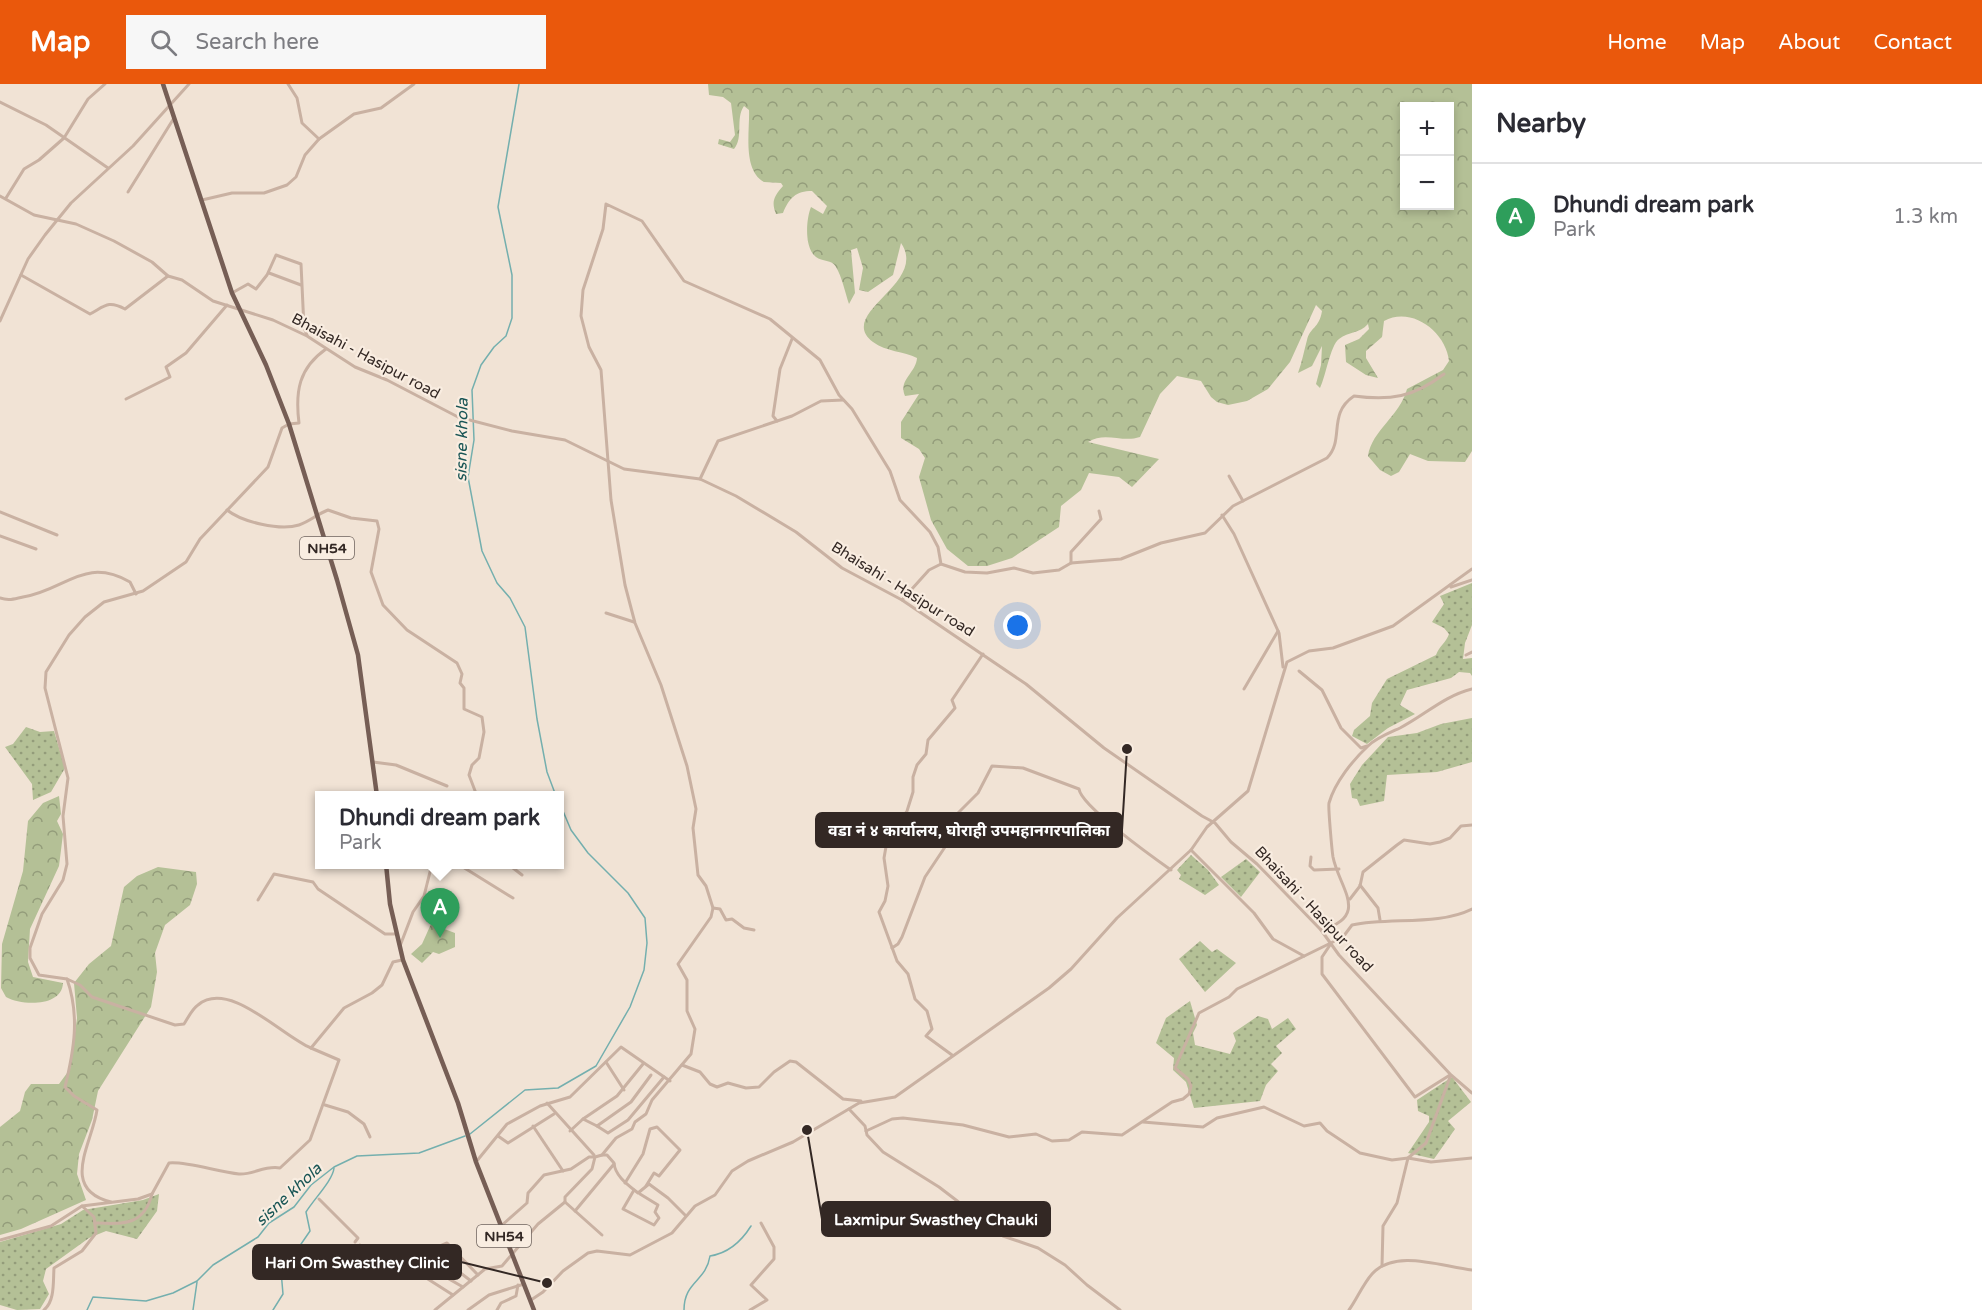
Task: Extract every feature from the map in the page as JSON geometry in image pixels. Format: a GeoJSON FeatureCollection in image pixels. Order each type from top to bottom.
{"type":"FeatureCollection","features":[{"type":"Feature","properties":{"kind":"main road","name":"NH54"},"geometry":{"type":"LineString","coordinates":[[163,84],[232,293],[271,376],[289,424],[317,514],[358,655],[377,791]]}},
{"type":"Feature","properties":{"kind":"main road","name":"NH54"},"geometry":{"type":"LineString","coordinates":[[387,869],[403,960],[458,1103],[476,1162],[512,1254],[521,1284],[534,1310]]}},
{"type":"Feature","properties":{"kind":"street"},"geometry":{"type":"LineString","coordinates":[[6,198],[24,169],[39,160],[64,138],[88,99],[105,84]]}},
{"type":"Feature","properties":{"kind":"street"},"geometry":{"type":"LineString","coordinates":[[0,321],[28,259],[58,219],[71,203],[133,146],[189,84]]}},
{"type":"Feature","properties":{"kind":"street"},"geometry":{"type":"LineString","coordinates":[[288,84],[297,98],[302,123],[319,139]]}},
{"type":"Feature","properties":{"kind":"street"},"geometry":{"type":"LineString","coordinates":[[200,201],[232,193],[264,193],[287,185],[296,177],[305,154],[319,139],[354,114],[381,108],[414,84]]}},
{"type":"Feature","properties":{"kind":"street"},"geometry":{"type":"LineString","coordinates":[[0,102],[46,125],[108,168]]}},
{"type":"Feature","properties":{"kind":"street"},"geometry":{"type":"LineString","coordinates":[[128,192],[174,118]]}},
{"type":"Feature","properties":{"kind":"street","name":"Bhaisahi - Hasipur road"},"geometry":{"type":"LineString","coordinates":[[0,196],[34,215],[76,224],[114,241],[152,262],[168,276],[182,280],[213,301],[273,320],[307,336],[355,367],[387,380],[458,417],[486,425],[565,440],[610,462],[650,474],[700,479],[762,511],[796,532],[842,568],[903,600],[984,654],[1042,695],[1125,763],[1202,816],[1215,822],[1231,842],[1257,864],[1321,930],[1331,944],[1451,1075],[1472,1093]]}},
{"type":"Feature","properties":{"kind":"street"},"geometry":{"type":"LineString","coordinates":[[602,1155],[616,1138],[632,1129],[635,1122],[646,1114],[652,1101],[691,1054],[695,1029],[687,1011],[687,980],[678,964],[711,917],[712,908],[705,883],[698,875],[693,828],[696,808],[687,766],[661,685],[635,623],[611,500],[610,462],[604,434],[601,370],[599,361],[589,348],[581,316],[583,290],[603,229],[606,204],[642,221],[684,281],[714,297],[770,320],[820,360],[839,395],[846,400],[890,471],[900,500],[930,532],[938,547],[941,564]]}},
{"type":"Feature","properties":{"kind":"street"},"geometry":{"type":"LineString","coordinates":[[232,293],[248,284],[256,289],[268,273],[276,255],[301,264],[304,328],[307,336]]}},
{"type":"Feature","properties":{"kind":"street"},"geometry":{"type":"LineString","coordinates":[[268,273],[301,285]]}},
{"type":"Feature","properties":{"kind":"street"},"geometry":{"type":"LineString","coordinates":[[21,275],[90,314],[98,306],[113,303],[125,309],[168,276]]}},
{"type":"Feature","properties":{"kind":"street"},"geometry":{"type":"LineString","coordinates":[[0,304],[6,308]]}},
{"type":"Feature","properties":{"kind":"street"},"geometry":{"type":"LineString","coordinates":[[126,399],[170,377],[166,367],[186,353],[227,305]]}},
{"type":"Feature","properties":{"kind":"street"},"geometry":{"type":"LineString","coordinates":[[777,421],[773,416],[780,369],[792,339]]}},
{"type":"Feature","properties":{"kind":"street"},"geometry":{"type":"LineString","coordinates":[[95,1224],[134,1221],[148,1210],[152,1194],[169,1163],[179,1162],[212,1171],[223,1170],[238,1174],[260,1168],[280,1168],[310,1140],[325,1105],[339,1060],[292,1039],[244,1005],[222,998],[199,1004],[184,1024],[175,1025],[92,997],[80,985],[67,979],[39,975],[30,958],[30,948],[42,914],[63,880],[67,864],[63,816],[68,778],[45,688],[46,672],[69,634],[85,616],[104,602],[136,594],[186,562],[200,539],[268,467],[282,428],[289,424],[299,423],[296,397],[304,370],[313,358],[327,349]]}},
{"type":"Feature","properties":{"kind":"street"},"geometry":{"type":"LineString","coordinates":[[903,600],[928,570],[941,564],[965,572],[987,573],[1014,568],[1034,573],[1059,570],[1071,563],[1120,559],[1161,543],[1205,533],[1222,515],[1243,501],[1328,458],[1333,450],[1338,414],[1347,401],[1354,396],[1384,400],[1394,398],[1433,383],[1444,374]]}},
{"type":"Feature","properties":{"kind":"street"},"geometry":{"type":"LineString","coordinates":[[700,479],[718,441],[777,421],[820,401],[846,400]]}},
{"type":"Feature","properties":{"kind":"street"},"geometry":{"type":"LineString","coordinates":[[1229,477],[1243,501]]}},
{"type":"Feature","properties":{"kind":"street"},"geometry":{"type":"LineString","coordinates":[[227,510],[243,519],[275,525],[296,526],[328,510],[351,518],[377,521],[379,529],[371,572],[383,605],[407,630],[457,663],[462,674],[460,682],[464,688],[464,708],[482,717],[484,732],[479,758],[472,765],[469,775],[475,791]]}},
{"type":"Feature","properties":{"kind":"street"},"geometry":{"type":"LineString","coordinates":[[1071,563],[1071,552],[1101,519],[1099,511]]}},
{"type":"Feature","properties":{"kind":"street"},"geometry":{"type":"LineString","coordinates":[[0,512],[57,535]]}},
{"type":"Feature","properties":{"kind":"street"},"geometry":{"type":"LineString","coordinates":[[1222,515],[1234,534],[1278,631],[1283,669]]}},
{"type":"Feature","properties":{"kind":"street"},"geometry":{"type":"LineString","coordinates":[[0,536],[36,549]]}},
{"type":"Feature","properties":{"kind":"street"},"geometry":{"type":"LineString","coordinates":[[531,1300],[588,1253],[597,1251],[630,1255],[672,1233],[695,1206],[715,1195],[732,1171],[748,1161],[786,1146],[849,1108],[868,1101],[895,1097],[1060,979],[1117,918],[1191,850],[1207,827],[1248,791],[1262,741],[1270,723],[1283,669],[1287,662],[1309,651],[1333,648],[1393,626],[1472,569]]}},
{"type":"Feature","properties":{"kind":"street"},"geometry":{"type":"LineString","coordinates":[[0,598],[8,600],[37,595],[60,587],[76,575],[102,572],[130,582],[136,594]]}},
{"type":"Feature","properties":{"kind":"street"},"geometry":{"type":"LineString","coordinates":[[1450,585],[1451,587],[1472,580]]}},
{"type":"Feature","properties":{"kind":"street"},"geometry":{"type":"LineString","coordinates":[[606,613],[635,623]]}},
{"type":"Feature","properties":{"kind":"street"},"geometry":{"type":"LineString","coordinates":[[1244,689],[1278,631]]}},
{"type":"Feature","properties":{"kind":"street"},"geometry":{"type":"LineString","coordinates":[[1466,655],[1472,652]]}},
{"type":"Feature","properties":{"kind":"street"},"geometry":{"type":"LineString","coordinates":[[952,1055],[926,1036],[932,1029],[927,1011],[915,999],[908,974],[897,962],[879,912],[885,901],[888,886],[884,858],[887,842],[907,811],[913,792],[913,777],[917,765],[926,754],[928,740],[945,717],[953,713],[955,708],[952,700],[956,692],[984,654]]}},
{"type":"Feature","properties":{"kind":"street"},"geometry":{"type":"LineString","coordinates":[[1299,671],[1322,690],[1334,717],[1361,748],[1452,695],[1472,689]]}},
{"type":"Feature","properties":{"kind":"street"},"geometry":{"type":"LineString","coordinates":[[1321,930],[1341,923],[1347,915],[1349,900],[1333,858],[1329,802],[1339,780],[1369,745]]}},
{"type":"Feature","properties":{"kind":"street"},"geometry":{"type":"LineString","coordinates":[[373,762],[396,765],[447,786]]}},
{"type":"Feature","properties":{"kind":"street"},"geometry":{"type":"LineString","coordinates":[[892,948],[902,937],[925,877],[947,844],[953,818],[978,793],[992,766],[1023,768],[1079,789],[1083,798],[1116,829],[1171,870]]}},
{"type":"Feature","properties":{"kind":"street"},"geometry":{"type":"LineString","coordinates":[[1349,900],[1360,885],[1363,872],[1404,840],[1440,843],[1450,838],[1461,826],[1472,825]]}},
{"type":"Feature","properties":{"kind":"street"},"geometry":{"type":"LineString","coordinates":[[1191,850],[1254,913],[1273,939],[1304,956]]}},
{"type":"Feature","properties":{"kind":"street"},"geometry":{"type":"LineString","coordinates":[[1311,857],[1310,866],[1314,870],[1339,869]]}},
{"type":"Feature","properties":{"kind":"street"},"geometry":{"type":"LineString","coordinates":[[400,947],[413,912],[424,896],[431,869]]}},
{"type":"Feature","properties":{"kind":"street"},"geometry":{"type":"LineString","coordinates":[[466,869],[513,898]]}},
{"type":"Feature","properties":{"kind":"street"},"geometry":{"type":"LineString","coordinates":[[514,869],[522,875]]}},
{"type":"Feature","properties":{"kind":"street"},"geometry":{"type":"LineString","coordinates":[[258,900],[274,874],[313,882],[318,890],[385,934],[397,934]]}},
{"type":"Feature","properties":{"kind":"street"},"geometry":{"type":"LineString","coordinates":[[1360,885],[1378,908],[1380,920]]}},
{"type":"Feature","properties":{"kind":"street"},"geometry":{"type":"LineString","coordinates":[[712,908],[720,909],[726,920],[732,919],[744,928],[754,930]]}},
{"type":"Feature","properties":{"kind":"street"},"geometry":{"type":"LineString","coordinates":[[866,1131],[892,1119],[903,1118],[963,1125],[1009,1137],[1036,1134],[1061,1142],[1082,1132],[1122,1135],[1172,1101],[1183,1099],[1189,1094],[1191,1086],[1188,1079],[1175,1068],[1198,1013],[1229,998],[1237,989],[1331,944],[1348,934],[1352,925],[1380,920],[1427,920],[1461,915],[1472,909]]}},
{"type":"Feature","properties":{"kind":"street"},"geometry":{"type":"LineString","coordinates":[[1331,944],[1322,957],[1322,974],[1415,1097],[1451,1075]]}},
{"type":"Feature","properties":{"kind":"street"},"geometry":{"type":"LineString","coordinates":[[311,1048],[344,1008],[382,985],[393,962],[403,960]]}},
{"type":"Feature","properties":{"kind":"street"},"geometry":{"type":"LineString","coordinates":[[67,979],[75,1018],[74,1044],[65,1087],[74,1096],[97,1110],[81,1166],[82,1180],[90,1194],[111,1202]]}},
{"type":"Feature","properties":{"kind":"street"},"geometry":{"type":"LineString","coordinates":[[476,1162],[507,1124],[547,1103],[570,1097],[578,1092],[621,1047],[670,1081]]}},
{"type":"Feature","properties":{"kind":"street"},"geometry":{"type":"LineString","coordinates":[[682,1065],[700,1072],[710,1084],[717,1087],[729,1083],[746,1088],[759,1087],[774,1072],[790,1061],[796,1062],[843,1099],[868,1101]]}},
{"type":"Feature","properties":{"kind":"street"},"geometry":{"type":"LineString","coordinates":[[606,1062],[624,1090]]}},
{"type":"Feature","properties":{"kind":"street"},"geometry":{"type":"LineString","coordinates":[[570,1131],[624,1090],[643,1064]]}},
{"type":"Feature","properties":{"kind":"street"},"geometry":{"type":"LineString","coordinates":[[597,1126],[631,1102],[651,1075]]}},
{"type":"Feature","properties":{"kind":"street"},"geometry":{"type":"LineString","coordinates":[[1382,1266],[1383,1226],[1397,1203],[1407,1158],[1426,1143],[1451,1075]]}},
{"type":"Feature","properties":{"kind":"street"},"geometry":{"type":"LineString","coordinates":[[583,1119],[608,1133],[628,1120],[664,1077]]}},
{"type":"Feature","properties":{"kind":"street"},"geometry":{"type":"LineString","coordinates":[[547,1103],[554,1114],[596,1157]]}},
{"type":"Feature","properties":{"kind":"street"},"geometry":{"type":"LineString","coordinates":[[325,1105],[348,1112],[364,1124],[370,1137]]}},
{"type":"Feature","properties":{"kind":"street"},"geometry":{"type":"LineString","coordinates":[[1143,1122],[1203,1127],[1217,1118],[1264,1107],[1304,1126],[1320,1123],[1327,1131],[1360,1153],[1392,1160],[1407,1158],[1431,1162],[1472,1158]]}},
{"type":"Feature","properties":{"kind":"street"},"geometry":{"type":"LineString","coordinates":[[849,1108],[865,1126],[873,1144],[883,1152],[939,1187],[1003,1236],[1038,1248],[1065,1265],[1087,1286],[1119,1310]]}},
{"type":"Feature","properties":{"kind":"street"},"geometry":{"type":"LineString","coordinates":[[498,1136],[508,1143],[554,1114]]}},
{"type":"Feature","properties":{"kind":"street"},"geometry":{"type":"LineString","coordinates":[[533,1126],[563,1171]]}},
{"type":"Feature","properties":{"kind":"street"},"geometry":{"type":"LineString","coordinates":[[625,1183],[643,1154],[650,1129],[657,1127],[680,1150],[658,1176],[654,1173],[640,1194]]}},
{"type":"Feature","properties":{"kind":"street"},"geometry":{"type":"LineString","coordinates":[[501,1226],[526,1203],[528,1193],[544,1175],[563,1171],[589,1156],[607,1155],[625,1183],[658,1205],[656,1212],[659,1218],[654,1225],[623,1209],[634,1190]]}},
{"type":"Feature","properties":{"kind":"street"},"geometry":{"type":"LineString","coordinates":[[435,1310],[485,1269],[502,1266],[538,1224],[565,1202],[565,1197],[592,1170],[596,1157]]}},
{"type":"Feature","properties":{"kind":"street"},"geometry":{"type":"LineString","coordinates":[[575,1211],[611,1170],[614,1163]]}},
{"type":"Feature","properties":{"kind":"street"},"geometry":{"type":"LineString","coordinates":[[646,1186],[652,1186],[663,1194],[685,1215]]}},
{"type":"Feature","properties":{"kind":"street"},"geometry":{"type":"LineString","coordinates":[[0,1240],[51,1226],[82,1206],[138,1199],[152,1194]]}},
{"type":"Feature","properties":{"kind":"street"},"geometry":{"type":"LineString","coordinates":[[319,1199],[358,1238],[355,1242]]}},
{"type":"Feature","properties":{"kind":"street"},"geometry":{"type":"LineString","coordinates":[[565,1202],[602,1235]]}},
{"type":"Feature","properties":{"kind":"street"},"geometry":{"type":"LineString","coordinates":[[44,1310],[48,1307],[52,1295],[54,1268],[82,1251],[96,1233],[94,1217],[82,1206]]}},
{"type":"Feature","properties":{"kind":"street"},"geometry":{"type":"LineString","coordinates":[[750,1310],[767,1300],[751,1285],[774,1259],[774,1247],[761,1223]]}},
{"type":"Feature","properties":{"kind":"street"},"geometry":{"type":"LineString","coordinates":[[440,1246],[447,1243],[478,1275]]}},
{"type":"Feature","properties":{"kind":"street"},"geometry":{"type":"LineString","coordinates":[[360,1245],[409,1267],[453,1295]]}},
{"type":"Feature","properties":{"kind":"street"},"geometry":{"type":"LineString","coordinates":[[463,1287],[421,1263],[425,1255],[431,1250],[471,1281]]}},
{"type":"Feature","properties":{"kind":"street"},"geometry":{"type":"LineString","coordinates":[[1349,1310],[1371,1275],[1382,1266],[1395,1262],[1423,1263],[1472,1270]]}},
{"type":"Feature","properties":{"kind":"street"},"geometry":{"type":"LineString","coordinates":[[468,1310],[489,1295],[521,1284]]}},
{"type":"Feature","properties":{"kind":"street"},"geometry":{"type":"LineString","coordinates":[[497,1310],[501,1303],[516,1296],[521,1284]]}},
{"type":"Feature","properties":{"kind":"green space"},"geometry":{"type":"Polygon","coordinates":[[[708,84],[1472,84],[1472,451],[1465,462],[1428,461],[1410,454],[1399,472],[1391,476],[1380,470],[1368,456],[1375,438],[1399,407],[1407,389],[1443,370],[1449,361],[1446,350],[1442,340],[1426,324],[1416,319],[1395,317],[1384,321],[1382,337],[1366,351],[1366,358],[1378,378],[1366,375],[1346,362],[1345,345],[1359,339],[1369,329],[1368,324],[1343,336],[1336,343],[1320,388],[1316,384],[1321,365],[1322,346],[1312,366],[1298,373],[1308,336],[1321,317],[1322,311],[1316,305],[1290,362],[1268,389],[1247,401],[1228,405],[1217,402],[1211,397],[1201,381],[1177,376],[1160,394],[1140,437],[1127,439],[1101,437],[1088,442],[1159,459],[1132,487],[1119,477],[1089,473],[1081,490],[1061,506],[1059,527],[1012,558],[987,566],[968,566],[947,549],[931,520],[919,477],[925,458],[919,449],[901,438],[901,422],[919,394],[905,396],[903,390],[917,358],[878,345],[864,331],[865,320],[903,272],[906,258],[901,243],[893,275],[868,292],[859,290],[863,268],[857,248],[851,250],[855,293],[849,304],[836,267],[816,257],[809,247],[807,226],[811,207],[823,214],[827,206],[812,191],[806,191],[794,196],[783,213],[776,214],[774,199],[783,186],[781,183],[764,182],[753,168],[749,149],[749,110],[744,106],[740,117],[739,139],[734,149],[718,144],[719,139],[730,142],[735,135],[731,103],[723,97],[709,95],[708,84]]]}},
{"type":"Feature","properties":{"kind":"green space"},"geometry":{"type":"Polygon","coordinates":[[[1472,583],[1472,625],[1465,643],[1463,659],[1472,658],[1472,676],[1470,673],[1459,672],[1451,678],[1407,690],[1400,705],[1415,714],[1388,728],[1367,744],[1352,736],[1354,730],[1370,716],[1372,703],[1387,679],[1436,655],[1446,640],[1449,634],[1444,628],[1432,622],[1444,604],[1440,596],[1472,583]]]}},
{"type":"Feature","properties":{"kind":"green space"},"geometry":{"type":"Polygon","coordinates":[[[1472,718],[1472,762],[1437,772],[1387,775],[1384,801],[1360,806],[1357,799],[1352,798],[1350,784],[1362,765],[1388,737],[1417,733],[1441,724],[1472,718]]]}},
{"type":"Feature","properties":{"kind":"green space"},"geometry":{"type":"Polygon","coordinates":[[[26,727],[40,732],[54,731],[65,768],[51,792],[33,800],[32,784],[5,747],[13,744],[26,727]]]}},
{"type":"Feature","properties":{"kind":"green space"},"geometry":{"type":"Polygon","coordinates":[[[59,796],[61,814],[57,821],[63,834],[59,866],[30,929],[28,962],[33,977],[63,983],[56,997],[40,1002],[22,1002],[6,997],[1,988],[2,944],[23,871],[28,821],[43,803],[59,796]]]}},
{"type":"Feature","properties":{"kind":"green space"},"geometry":{"type":"Polygon","coordinates":[[[1191,855],[1208,870],[1219,885],[1205,895],[1179,879],[1181,875],[1177,870],[1191,855]]]}},
{"type":"Feature","properties":{"kind":"green space"},"geometry":{"type":"Polygon","coordinates":[[[1246,859],[1260,872],[1241,897],[1221,877],[1246,859]]]}},
{"type":"Feature","properties":{"kind":"green space"},"geometry":{"type":"Polygon","coordinates":[[[158,867],[196,872],[197,884],[190,905],[165,925],[155,953],[157,972],[151,1007],[98,1091],[92,1120],[79,1154],[77,1174],[86,1200],[21,1229],[0,1235],[0,1127],[20,1111],[25,1092],[31,1084],[59,1084],[70,1069],[77,1018],[74,983],[89,964],[111,946],[124,887],[137,876],[158,867]]]}},
{"type":"Feature","properties":{"kind":"green space"},"geometry":{"type":"Polygon","coordinates":[[[431,924],[455,933],[455,947],[439,954],[433,952],[422,963],[411,954],[422,944],[431,924]]]}},
{"type":"Feature","properties":{"kind":"green space"},"geometry":{"type":"Polygon","coordinates":[[[1200,941],[1212,952],[1217,949],[1236,963],[1205,992],[1179,959],[1200,941]]]}},
{"type":"Feature","properties":{"kind":"green space"},"geometry":{"type":"Polygon","coordinates":[[[1190,1001],[1197,1025],[1193,1033],[1195,1045],[1230,1054],[1236,1041],[1233,1033],[1258,1016],[1268,1019],[1272,1029],[1288,1018],[1296,1029],[1276,1046],[1282,1053],[1271,1064],[1278,1071],[1266,1085],[1260,1101],[1194,1108],[1186,1082],[1173,1070],[1174,1058],[1156,1043],[1166,1018],[1190,1001]]]}},
{"type":"Feature","properties":{"kind":"green space"},"geometry":{"type":"Polygon","coordinates":[[[1452,1077],[1471,1102],[1448,1121],[1455,1129],[1434,1159],[1408,1153],[1429,1122],[1429,1116],[1418,1111],[1417,1100],[1452,1077]]]}},
{"type":"Feature","properties":{"kind":"green space"},"geometry":{"type":"Polygon","coordinates":[[[159,1194],[157,1211],[137,1239],[106,1231],[89,1238],[46,1269],[43,1281],[49,1294],[40,1309],[17,1310],[0,1305],[0,1242],[61,1224],[83,1210],[143,1200],[159,1194]]]}},
{"type":"Feature","properties":{"kind":"waterway","name":"sisne khola"},"geometry":{"type":"LineString","coordinates":[[519,84],[498,207],[512,275],[512,318],[506,336],[494,347],[481,365],[472,390],[474,440],[468,477],[482,551],[497,583],[510,598],[525,627],[537,719],[547,772],[554,791]]}},
{"type":"Feature","properties":{"kind":"waterway","name":"sisne khola"},"geometry":{"type":"LineString","coordinates":[[470,1134],[525,1090],[558,1088],[596,1066],[630,1007],[644,970],[647,943],[645,918],[628,893],[588,853],[571,830],[564,813]]}},
{"type":"Feature","properties":{"kind":"waterway","name":"sisne khola"},"geometry":{"type":"LineString","coordinates":[[87,1310],[93,1297],[146,1301],[173,1293],[197,1281],[213,1265],[258,1237],[269,1223],[294,1207],[311,1185],[334,1167],[357,1156],[419,1153],[465,1136]]}},
{"type":"Feature","properties":{"kind":"waterway"},"geometry":{"type":"LineString","coordinates":[[273,1310],[283,1294],[281,1271],[296,1260],[299,1247],[310,1231],[306,1212],[327,1184],[334,1168]]}},
{"type":"Feature","properties":{"kind":"waterway"},"geometry":{"type":"LineString","coordinates":[[684,1310],[688,1293],[708,1265],[710,1256],[734,1246],[751,1226]]}},
{"type":"Feature","properties":{"kind":"waterway"},"geometry":{"type":"LineString","coordinates":[[193,1310],[197,1282]]}},
{"type":"Feature","properties":{"kind":"place","name":"वडा नं ४ कार्यालय, घोराही उपमहानगरपालिका"},"geometry":{"type":"Point","coordinates":[1127,749]}},
{"type":"Feature","properties":{"kind":"place","name":"Dhundi dream park"},"geometry":{"type":"Point","coordinates":[440,938]}},
{"type":"Feature","properties":{"kind":"place","name":"Laxmipur Swasthey Chauki"},"geometry":{"type":"Point","coordinates":[807,1130]}},
{"type":"Feature","properties":{"kind":"place","name":"Hari Om Swasthey Clinic"},"geometry":{"type":"Point","coordinates":[547,1283]}}]}
